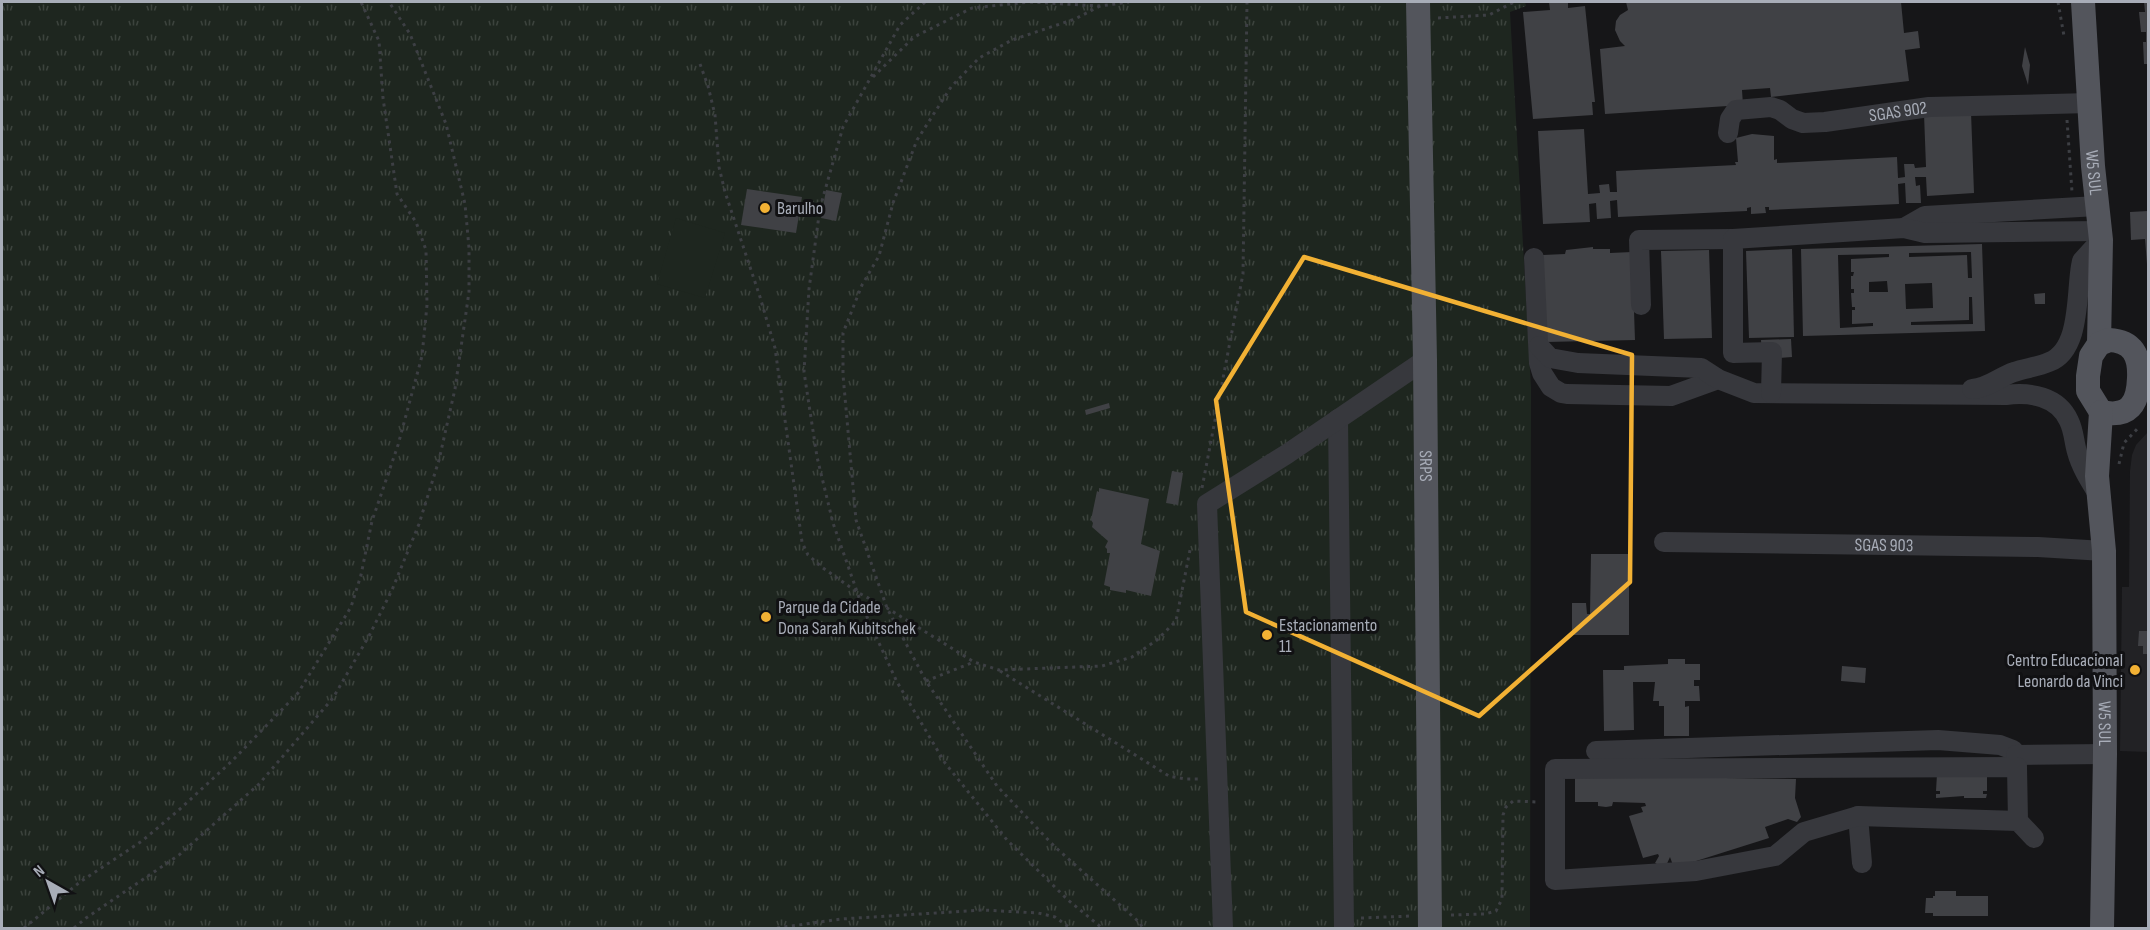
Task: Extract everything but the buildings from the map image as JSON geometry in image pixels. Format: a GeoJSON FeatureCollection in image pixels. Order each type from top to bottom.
{"type":"FeatureCollection","features":[{"type":"Feature","properties":{"kind":"main road","name":"W5 SUL"},"geometry":{"type":"LineString","coordinates":[[2083,2],[2100,236],[2099,344]]}},
{"type":"Feature","properties":{"kind":"main road","name":"SRPS"},"geometry":{"type":"LineString","coordinates":[[1418,10],[1425,360],[1430,922]]}},
{"type":"Feature","properties":{"kind":"main road"},"geometry":{"type":"LineString","coordinates":[[2109,340],[2120,341],[2143,358],[2139,371],[2143,399],[2120,413],[2101,412],[2088,391],[2091,356],[2099,344],[2109,340]]}},
{"type":"Feature","properties":{"kind":"main road","name":"W5 SUL"},"geometry":{"type":"LineString","coordinates":[[2101,412],[2097,476],[2104,551],[2105,754],[2102,928]]}},
{"type":"Feature","properties":{"kind":"lane","name":"SGAS 902"},"geometry":{"type":"LineString","coordinates":[[1728,133],[1730,119],[1736,110],[1752,107],[1771,107],[1803,123],[1929,107],[2090,103]]}},
{"type":"Feature","properties":{"kind":"lane"},"geometry":{"type":"LineString","coordinates":[[1904,228],[1925,216],[2097,206]]}},
{"type":"Feature","properties":{"kind":"lane"},"geometry":{"type":"LineString","coordinates":[[1641,306],[1639,240],[1733,239],[1904,228],[1925,233],[2100,236]]}},
{"type":"Feature","properties":{"kind":"lane"},"geometry":{"type":"LineString","coordinates":[[1773,393],[1788,388],[1976,389],[1990,385],[2022,369],[2049,363],[2068,346],[2074,323],[2082,261],[2100,236]]}},
{"type":"Feature","properties":{"kind":"lane"},"geometry":{"type":"LineString","coordinates":[[1733,239],[1733,353],[1739,388]]}},
{"type":"Feature","properties":{"kind":"lane"},"geometry":{"type":"LineString","coordinates":[[1534,258],[1539,363],[1546,382],[1556,390],[1567,394],[1671,396],[1718,379]]}},
{"type":"Feature","properties":{"kind":"lane"},"geometry":{"type":"LineString","coordinates":[[1539,346],[1550,358],[1578,363],[1701,368],[1718,379],[1754,393],[2006,395],[2024,393]]}},
{"type":"Feature","properties":{"kind":"lane"},"geometry":{"type":"LineString","coordinates":[[1733,353],[1772,352],[1773,393]]}},
{"type":"Feature","properties":{"kind":"lane"},"geometry":{"type":"LineString","coordinates":[[1223,928],[1207,504],[1246,481],[1425,360]]}},
{"type":"Feature","properties":{"kind":"lane"},"geometry":{"type":"LineString","coordinates":[[1567,394],[1561,384],[1562,375],[1578,363]]}},
{"type":"Feature","properties":{"kind":"lane"},"geometry":{"type":"LineString","coordinates":[[2022,369],[2014,385],[2017,392],[2049,399],[2065,414],[2073,431],[2082,466],[2100,499]]}},
{"type":"Feature","properties":{"kind":"lane"},"geometry":{"type":"LineString","coordinates":[[1338,419],[1344,923]]}},
{"type":"Feature","properties":{"kind":"lane","name":"SGAS 903"},"geometry":{"type":"LineString","coordinates":[[1664,542],[2038,547],[2104,551]]}},
{"type":"Feature","properties":{"kind":"lane"},"geometry":{"type":"LineString","coordinates":[[1596,750],[1938,740],[2000,745],[2013,750],[2017,761],[2018,820],[2034,838]]}},
{"type":"Feature","properties":{"kind":"lane"},"geometry":{"type":"LineString","coordinates":[[2018,820],[1858,816],[1804,832],[1775,856],[1696,872],[1555,880],[1555,769],[2017,761],[2105,754]]}},
{"type":"Feature","properties":{"kind":"lane"},"geometry":{"type":"LineString","coordinates":[[1858,816],[1862,863]]}},
{"type":"Feature","properties":{"kind":"path"},"geometry":{"type":"LineString","coordinates":[[24,928],[80,882],[142,841],[232,761],[298,693],[351,608],[372,521],[398,446],[422,356],[427,305],[426,250],[416,222],[397,194],[383,98],[380,41],[361,2]]}},
{"type":"Feature","properties":{"kind":"path"},"geometry":{"type":"LineString","coordinates":[[74,928],[179,855],[259,784],[333,698],[369,636],[392,590],[419,524],[439,460],[455,389],[469,292],[469,248],[465,204],[446,124],[410,34],[390,2]]}},
{"type":"Feature","properties":{"kind":"path"},"geometry":{"type":"LineString","coordinates":[[925,2],[900,25],[843,127],[820,208],[809,289],[804,372],[817,457],[830,512],[857,592],[897,682],[945,763],[1007,840],[1068,900],[1102,928]]}},
{"type":"Feature","properties":{"kind":"path"},"geometry":{"type":"LineString","coordinates":[[870,81],[914,37],[972,8],[1030,2],[1100,6],[1129,2]]}},
{"type":"Feature","properties":{"kind":"path"},"geometry":{"type":"LineString","coordinates":[[1201,494],[1243,274],[1247,2]]}},
{"type":"Feature","properties":{"kind":"path"},"geometry":{"type":"LineString","coordinates":[[1418,10],[1489,15],[1514,2]]}},
{"type":"Feature","properties":{"kind":"path"},"geometry":{"type":"LineString","coordinates":[[1100,6],[1075,19],[1012,40],[979,58],[951,87],[917,140],[893,203],[879,256],[862,285],[843,333],[843,375],[856,520],[887,608],[926,681],[997,786],[1054,846],[1143,928]]}},
{"type":"Feature","properties":{"kind":"path"},"geometry":{"type":"LineString","coordinates":[[700,64],[715,115],[719,167],[725,192],[775,348],[802,542],[808,555],[857,592],[974,662],[999,670],[1169,776],[1185,779],[1218,778]]}},
{"type":"Feature","properties":{"kind":"path"},"geometry":{"type":"LineString","coordinates":[[999,670],[1102,666],[1132,657],[1156,640],[1176,621],[1192,540]]}},
{"type":"Feature","properties":{"kind":"path"},"geometry":{"type":"LineString","coordinates":[[926,681],[974,662]]}},
{"type":"Feature","properties":{"kind":"path"},"geometry":{"type":"LineString","coordinates":[[1344,923],[1430,922],[1496,911],[1503,899],[1503,815],[1506,807],[1513,801],[1555,803]]}},
{"type":"Feature","properties":{"kind":"path"},"geometry":{"type":"LineString","coordinates":[[777,928],[840,919],[983,909],[1038,913],[1055,917],[1070,928]]}},
{"type":"Feature","properties":{"kind":"highlighted area"},"geometry":{"type":"Polygon","coordinates":[[[1304,257],[1632,355],[1630,582],[1479,716],[1246,612],[1216,400],[1304,257]]]}},
{"type":"Feature","properties":{"kind":"shaded area","name":"Centro Educacional Leonardo da Vinci"},"geometry":{"type":"Polygon","coordinates":[[[2148,432],[2148,752],[2120,751],[2122,587],[2129,587],[2130,471],[2136,445],[2148,432]]]}},
{"type":"Feature","properties":{"kind":"green space","name":"Parque da Cidade Dona Sarah Kubitschek"},"geometry":{"type":"Polygon","coordinates":[[[2,2],[1525,2],[1526,6],[1510,12],[1531,388],[1530,928],[2,928],[2,2]]]}},
{"type":"Feature","properties":{"kind":"green space"},"geometry":{"type":"Polygon","coordinates":[[[676,218],[725,233],[705,298],[657,284],[676,218]]]}},
{"type":"Feature","properties":{"kind":"place","name":"Barulho"},"geometry":{"type":"Point","coordinates":[765,208]}},
{"type":"Feature","properties":{"kind":"place","name":"Parque da Cidade Dona Sarah Kubitschek"},"geometry":{"type":"Point","coordinates":[766,617]}},
{"type":"Feature","properties":{"kind":"place","name":"Estacionamento 11"},"geometry":{"type":"Point","coordinates":[1267,635]}},
{"type":"Feature","properties":{"kind":"place","name":"Centro Educacional Leonardo da Vinci"},"geometry":{"type":"Point","coordinates":[2135,670]}}]}
